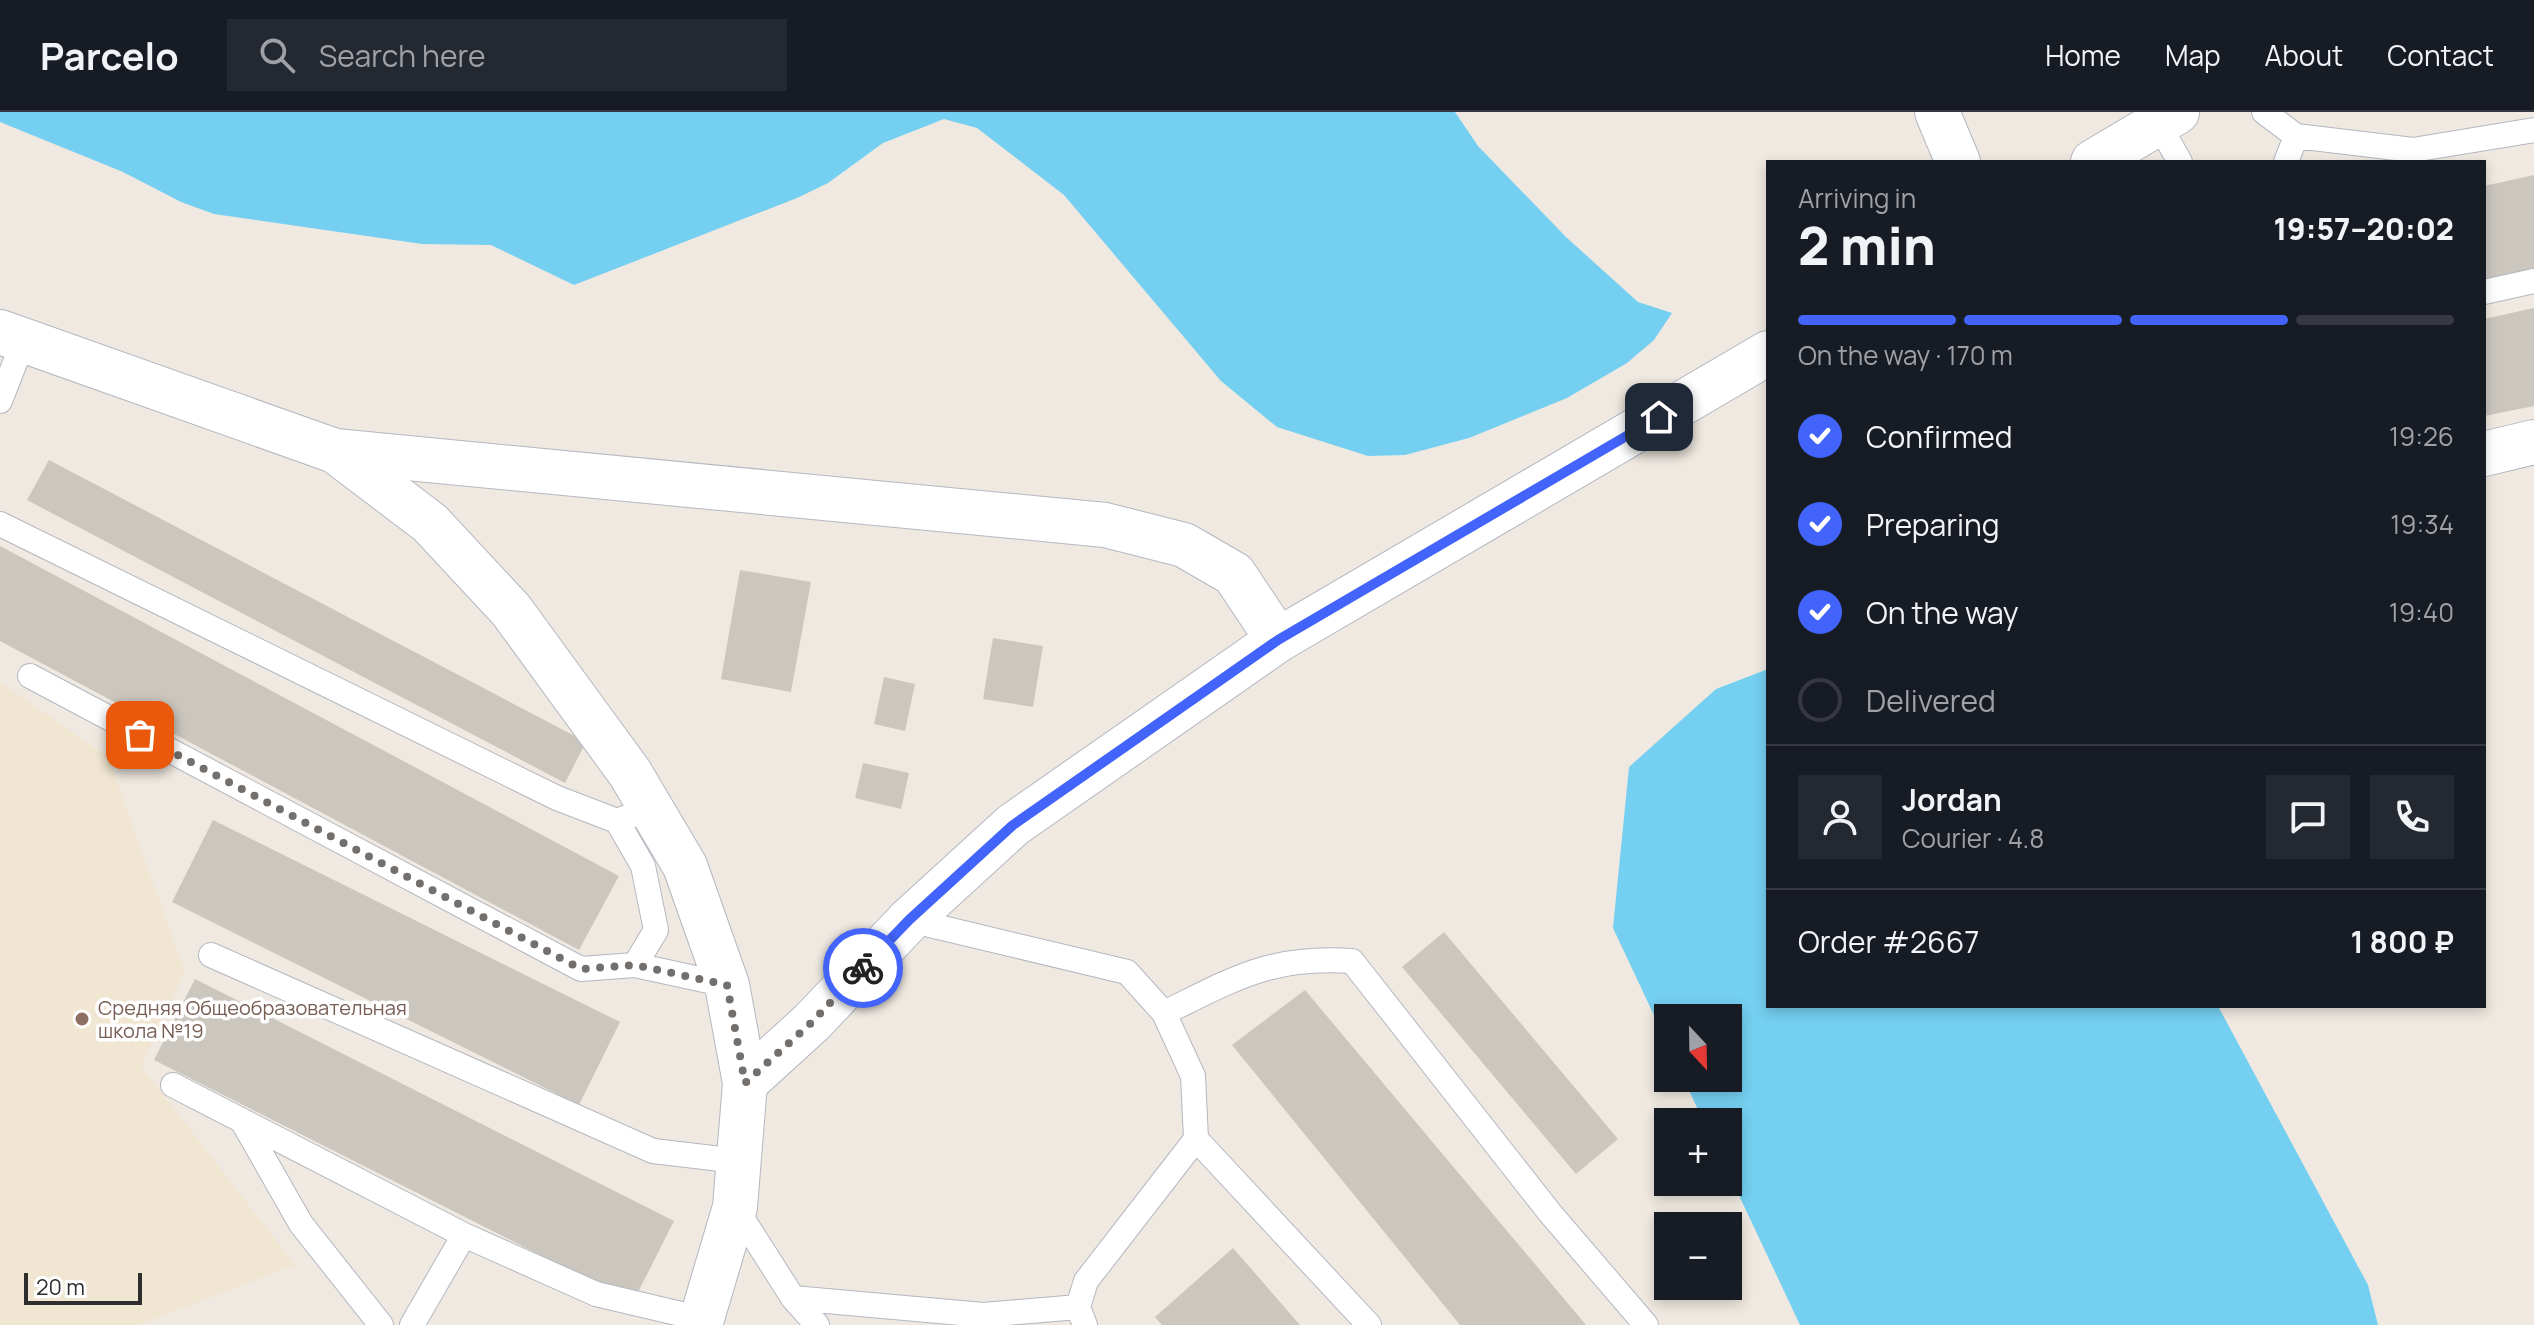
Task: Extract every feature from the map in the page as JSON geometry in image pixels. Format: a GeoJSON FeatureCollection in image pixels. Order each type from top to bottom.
{"type":"FeatureCollection","features":[{"type":"Feature","properties":{"kind":"street"},"geometry":{"type":"LineString","coordinates":[[1937,112],[1957,160]]}},
{"type":"Feature","properties":{"kind":"street"},"geometry":{"type":"LineString","coordinates":[[2096,160],[2168,118]]}},
{"type":"Feature","properties":{"kind":"street"},"geometry":{"type":"LineString","coordinates":[[12,337],[335,451],[1105,525],[1184,545],[1234,574],[1278,640]]}},
{"type":"Feature","properties":{"kind":"street"},"geometry":{"type":"LineString","coordinates":[[745,1083],[811,1023],[909,920],[1013,825],[1278,640],[1766,354]]}},
{"type":"Feature","properties":{"kind":"street"},"geometry":{"type":"LineString","coordinates":[[2486,454],[2534,442]]}},
{"type":"Feature","properties":{"kind":"street"},"geometry":{"type":"LineString","coordinates":[[335,451],[430,523],[511,610],[630,773],[634,814],[685,866],[727,985],[745,1083],[735,1207],[701,1322]]}},
{"type":"Feature","properties":{"kind":"lane"},"geometry":{"type":"LineString","coordinates":[[2264,112],[2296,136],[2413,150],[2534,130]]}},
{"type":"Feature","properties":{"kind":"lane"},"geometry":{"type":"LineString","coordinates":[[2168,118],[2179,160]]}},
{"type":"Feature","properties":{"kind":"lane"},"geometry":{"type":"LineString","coordinates":[[2287,160],[2296,136]]}},
{"type":"Feature","properties":{"kind":"lane"},"geometry":{"type":"LineString","coordinates":[[2486,292],[2534,281]]}},
{"type":"Feature","properties":{"kind":"lane"},"geometry":{"type":"LineString","coordinates":[[0,401],[12,337]]}},
{"type":"Feature","properties":{"kind":"lane"},"geometry":{"type":"LineString","coordinates":[[0,524],[557,798],[634,814],[656,930],[635,965]]}},
{"type":"Feature","properties":{"kind":"lane"},"geometry":{"type":"LineString","coordinates":[[30,676],[581,969],[635,965],[727,985]]}},
{"type":"Feature","properties":{"kind":"lane"},"geometry":{"type":"LineString","coordinates":[[909,920],[1127,972],[1164,1013],[1193,1076],[1196,1139],[1369,1325]]}},
{"type":"Feature","properties":{"kind":"lane"},"geometry":{"type":"LineString","coordinates":[[211,955],[653,1151],[738,1161]]}},
{"type":"Feature","properties":{"kind":"lane"},"geometry":{"type":"LineString","coordinates":[[1164,1013],[1255,969],[1309,958],[1352,961],[1550,1213],[1646,1325]]}},
{"type":"Feature","properties":{"kind":"lane"},"geometry":{"type":"LineString","coordinates":[[173,1085],[464,1235],[596,1294],[701,1322]]}},
{"type":"Feature","properties":{"kind":"lane"},"geometry":{"type":"LineString","coordinates":[[244,1124],[301,1224],[381,1325]]}},
{"type":"Feature","properties":{"kind":"lane"},"geometry":{"type":"LineString","coordinates":[[793,1298],[1018,1319],[1082,1316],[1086,1281],[1196,1139]]}},
{"type":"Feature","properties":{"kind":"lane"},"geometry":{"type":"LineString","coordinates":[[735,1207],[793,1298],[817,1325]]}},
{"type":"Feature","properties":{"kind":"lane"},"geometry":{"type":"LineString","coordinates":[[412,1325],[464,1235]]}},
{"type":"Feature","properties":{"kind":"shaded area","name":"Средняя Общеобразовательная школа №19"},"geometry":{"type":"Polygon","coordinates":[[[0,682],[108,757],[185,972],[141,1066],[295,1265],[138,1325],[0,1325],[0,682]]]}},
{"type":"Feature","properties":{"kind":"water"},"geometry":{"type":"Polygon","coordinates":[[[0,112],[1455,112],[1478,146],[1566,237],[1638,302],[1672,313],[1654,340],[1627,363],[1567,398],[1469,438],[1405,455],[1368,456],[1277,427],[1221,381],[1064,195],[977,128],[944,119],[883,143],[828,183],[797,198],[574,285],[491,245],[422,244],[214,214],[181,202],[123,172],[0,122],[0,112]]]}},
{"type":"Feature","properties":{"kind":"water"},"geometry":{"type":"Polygon","coordinates":[[[1766,670],[1766,1008],[2219,1008],[2368,1285],[2378,1325],[1800,1325],[1739,1196],[1742,1196],[1742,1108],[1697,1108],[1690,1092],[1742,1092],[1742,1004],[1654,1004],[1654,1015],[1613,928],[1629,767],[1716,689],[1766,670]]]}},
{"type":"Feature","properties":{"kind":"building"},"geometry":{"type":"Polygon","coordinates":[[[2534,175],[2534,275],[2486,286],[2486,186],[2534,175]]]}},
{"type":"Feature","properties":{"kind":"building"},"geometry":{"type":"Polygon","coordinates":[[[2534,308],[2534,406],[2486,416],[2486,319],[2534,308]]]}},
{"type":"Feature","properties":{"kind":"building"},"geometry":{"type":"Polygon","coordinates":[[[49,460],[586,742],[565,783],[27,500],[49,460]]]}},
{"type":"Feature","properties":{"kind":"building"},"geometry":{"type":"Polygon","coordinates":[[[0,546],[619,876],[579,950],[0,641],[0,546]]]}},
{"type":"Feature","properties":{"kind":"building"},"geometry":{"type":"Polygon","coordinates":[[[740,570],[811,582],[791,692],[721,679],[740,570]]]}},
{"type":"Feature","properties":{"kind":"building"},"geometry":{"type":"Polygon","coordinates":[[[993,638],[1043,646],[1033,707],[983,699],[993,638]]]}},
{"type":"Feature","properties":{"kind":"building"},"geometry":{"type":"Polygon","coordinates":[[[884,677],[915,684],[905,731],[874,724],[884,677]]]}},
{"type":"Feature","properties":{"kind":"building"},"geometry":{"type":"Polygon","coordinates":[[[863,763],[909,773],[901,809],[855,798],[863,763]]]}},
{"type":"Feature","properties":{"kind":"building"},"geometry":{"type":"Polygon","coordinates":[[[213,820],[620,1022],[579,1105],[172,902],[213,820]]]}},
{"type":"Feature","properties":{"kind":"building"},"geometry":{"type":"Polygon","coordinates":[[[1444,932],[1618,1139],[1576,1174],[1402,967],[1444,932]]]}},
{"type":"Feature","properties":{"kind":"building"},"geometry":{"type":"Polygon","coordinates":[[[195,979],[674,1221],[633,1302],[154,1060],[195,979]]]}},
{"type":"Feature","properties":{"kind":"building"},"geometry":{"type":"Polygon","coordinates":[[[1305,990],[1586,1325],[1460,1325],[1232,1045],[1305,990]]]}},
{"type":"Feature","properties":{"kind":"building"},"geometry":{"type":"Polygon","coordinates":[[[1233,1248],[1300,1325],[1162,1325],[1155,1317],[1233,1248]]]}},
{"type":"Feature","properties":{"kind":"way so far"},"geometry":{"type":"LineString","coordinates":[[140,735],[581,969],[635,965],[727,985],[745,1083],[811,1023],[863,968]]}},
{"type":"Feature","properties":{"kind":"place","name":"Средняя Общеобразовательная школа №19"},"geometry":{"type":"Point","coordinates":[82,1019]}},
{"type":"Feature","properties":{"kind":"route"},"geometry":{"type":"LineString","coordinates":[[863,968],[909,920],[1013,825],[1278,640],[1659,417]]}}]}
